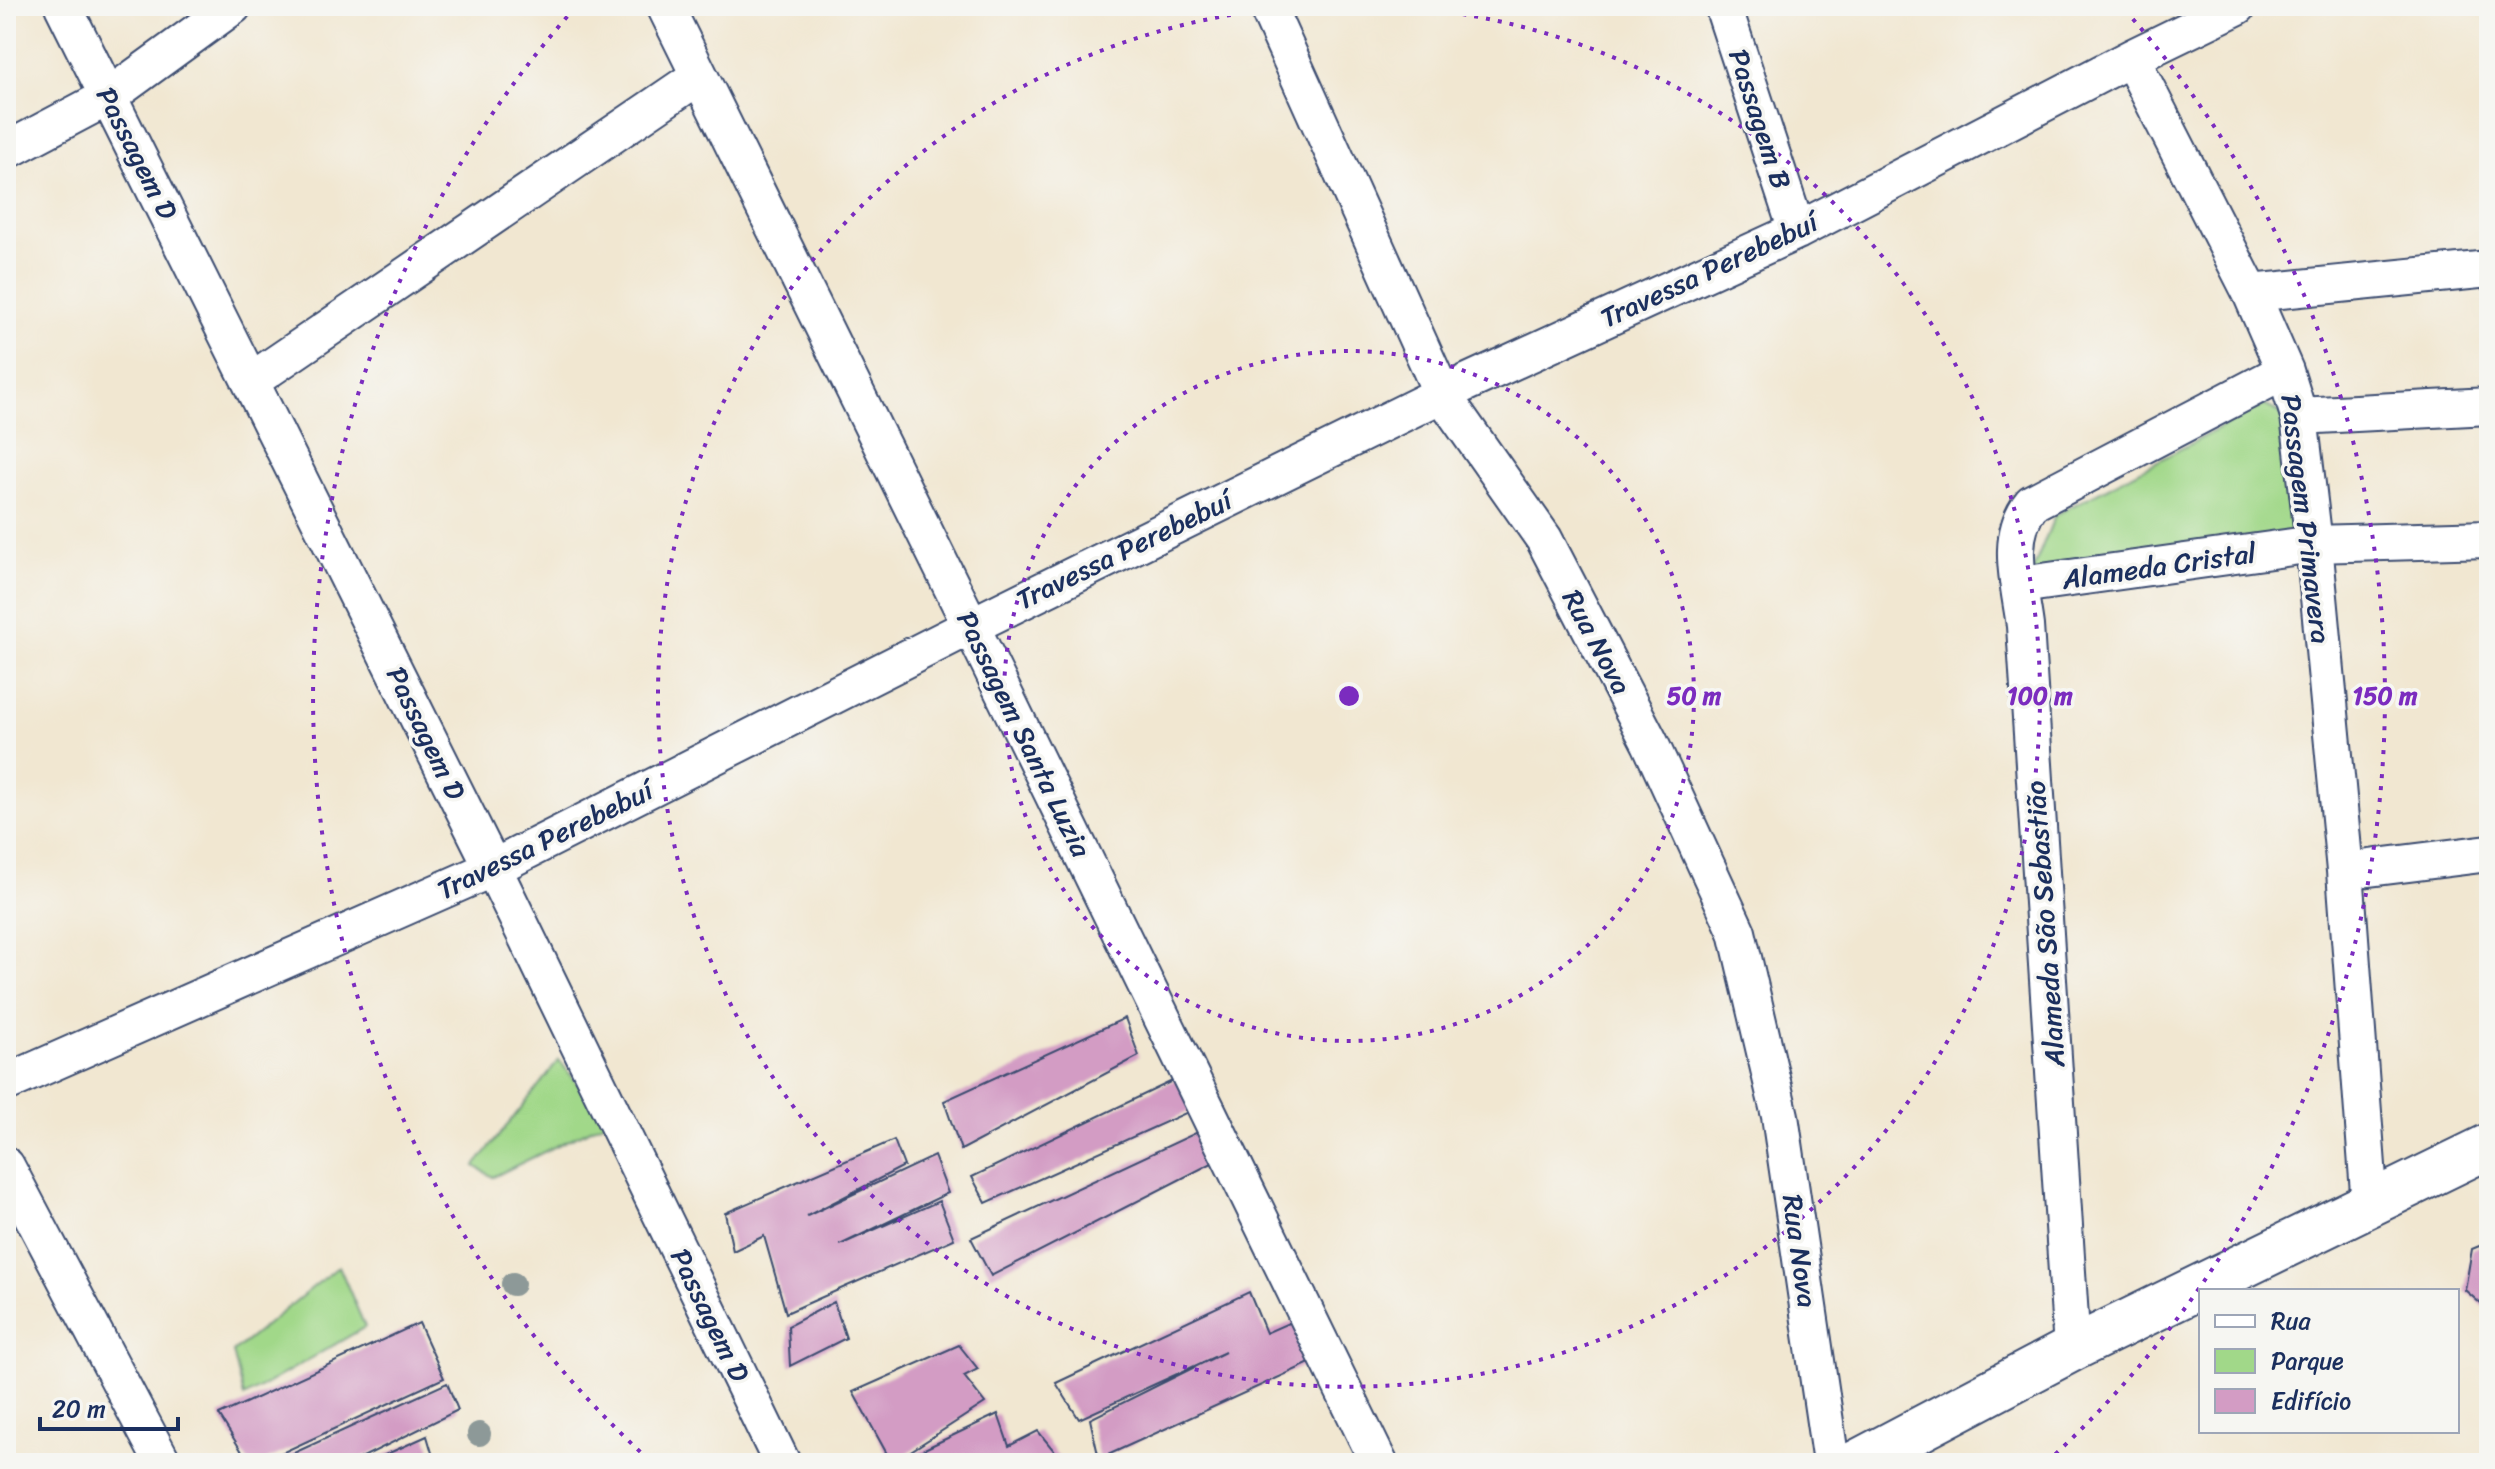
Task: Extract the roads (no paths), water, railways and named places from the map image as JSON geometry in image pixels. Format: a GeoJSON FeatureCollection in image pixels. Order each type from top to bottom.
{"type":"FeatureCollection","features":[{"type":"Feature","properties":{"kind":"street","name":"Passagem D"},"geometry":{"type":"LineString","coordinates":[[63,6],[493,868],[782,1463]]}},
{"type":"Feature","properties":{"kind":"street"},"geometry":{"type":"LineString","coordinates":[[6,151],[108,97],[233,6]]}},
{"type":"Feature","properties":{"kind":"street","name":"Passagem Santa Luzia"},"geometry":{"type":"LineString","coordinates":[[665,6],[1379,1463]]}},
{"type":"Feature","properties":{"kind":"street","name":"Rua Nova"},"geometry":{"type":"LineString","coordinates":[[1267,6],[1442,394],[1544,539],[1650,743],[1737,932],[1780,1116],[1831,1463]]}},
{"type":"Feature","properties":{"kind":"street","name":"Passagem B"},"geometry":{"type":"LineString","coordinates":[[1723,6],[1797,231]]}},
{"type":"Feature","properties":{"kind":"street","name":"Travessa Perebebuí"},"geometry":{"type":"LineString","coordinates":[[6,1083],[493,868],[971,626],[1442,394],[1797,231],[2238,6]]}},
{"type":"Feature","properties":{"kind":"street","name":"Passagem Primavera"},"geometry":{"type":"LineString","coordinates":[[2131,58],[2251,293],[2285,371],[2299,416],[2345,871],[2370,1206]]}},
{"type":"Feature","properties":{"kind":"street"},"geometry":{"type":"LineString","coordinates":[[251,381],[699,76]]}},
{"type":"Feature","properties":{"kind":"street"},"geometry":{"type":"LineString","coordinates":[[2251,293],[2489,269]]}},
{"type":"Feature","properties":{"kind":"street","name":"Alameda São Sebastião"},"geometry":{"type":"LineString","coordinates":[[2072,1349],[2025,626],[2015,550],[2017,533],[2024,513],[2032,503],[2285,371]]}},
{"type":"Feature","properties":{"kind":"street"},"geometry":{"type":"LineString","coordinates":[[2299,416],[2489,406]]}},
{"type":"Feature","properties":{"kind":"street","name":"Alameda Cristal"},"geometry":{"type":"LineString","coordinates":[[2020,585],[2314,544],[2489,539]]}},
{"type":"Feature","properties":{"kind":"street"},"geometry":{"type":"LineString","coordinates":[[2345,871],[2489,853]]}},
{"type":"Feature","properties":{"kind":"street"},"geometry":{"type":"LineString","coordinates":[[1856,1463],[2072,1349],[2489,1146]]}},
{"type":"Feature","properties":{"kind":"street"},"geometry":{"type":"LineString","coordinates":[[6,1166],[163,1463]]}}]}
